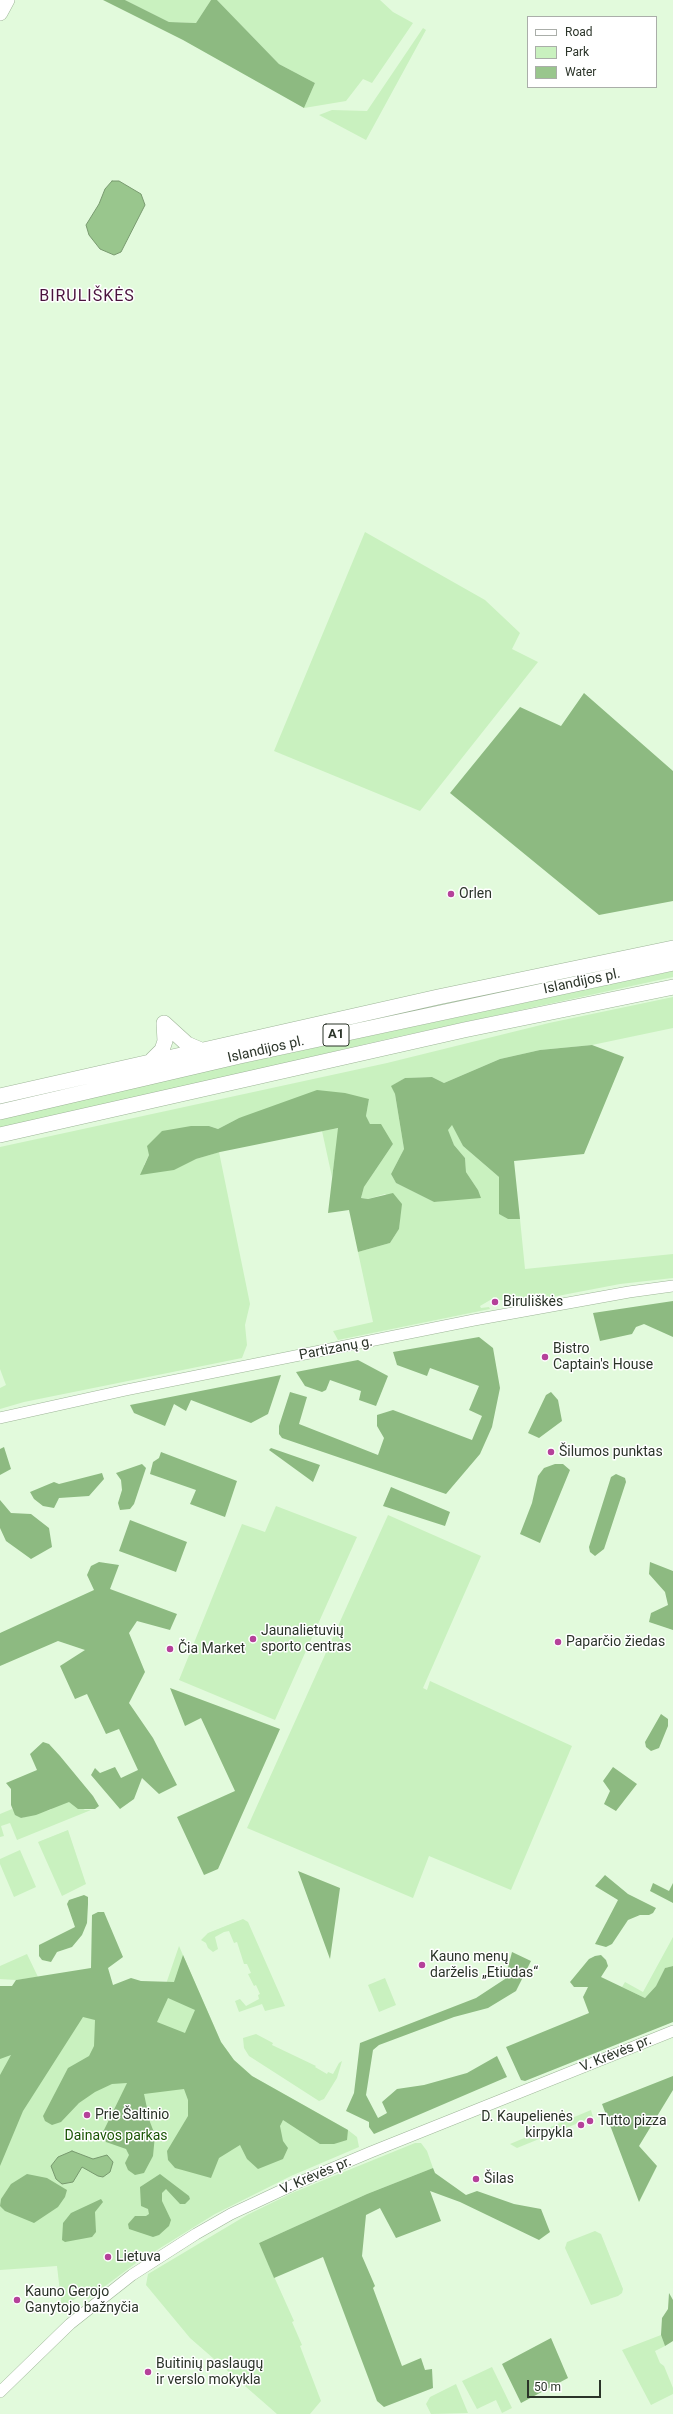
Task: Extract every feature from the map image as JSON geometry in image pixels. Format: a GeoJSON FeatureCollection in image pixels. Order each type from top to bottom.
{"type":"FeatureCollection","features":[{"type":"Feature","properties":{"kind":"highway"},"geometry":{"type":"LineString","coordinates":[[0,13],[7,0]]}},
{"type":"Feature","properties":{"kind":"highway"},"geometry":{"type":"LineString","coordinates":[[0,1096],[201,1050],[673,948]]}},
{"type":"Feature","properties":{"kind":"highway","name":"Islandijos pl."},"geometry":{"type":"LineString","coordinates":[[0,1112],[240,1056],[673,963]]}},
{"type":"Feature","properties":{"kind":"highway","name":"Islandijos pl."},"geometry":{"type":"LineString","coordinates":[[0,1135],[441,1035],[673,987]]}},
{"type":"Feature","properties":{"kind":"highway"},"geometry":{"type":"LineString","coordinates":[[151,1061],[162,1050],[165,1042],[164,1023],[187,1044],[201,1050]]}},
{"type":"Feature","properties":{"kind":"main road","name":"Partizanų g."},"geometry":{"type":"LineString","coordinates":[[0,1418],[126,1390],[482,1319],[622,1293],[673,1286]]}},
{"type":"Feature","properties":{"kind":"main road","name":"V. Krėvės pr."},"geometry":{"type":"LineString","coordinates":[[0,2392],[70,2324],[132,2275],[196,2234],[231,2214],[295,2184],[364,2155],[673,2031]]}},
{"type":"Feature","properties":{"kind":"green space"},"geometry":{"type":"Polygon","coordinates":[[[103,0],[125,0],[169,22],[196,23],[211,0],[217,0],[279,64],[315,83],[304,108],[183,40],[103,0]]]}},
{"type":"Feature","properties":{"kind":"green space"},"geometry":{"type":"Polygon","coordinates":[[[125,0],[211,0],[196,23],[169,22],[125,0]]]}},
{"type":"Feature","properties":{"kind":"green space"},"geometry":{"type":"Polygon","coordinates":[[[217,0],[380,0],[393,12],[413,23],[372,83],[363,79],[346,101],[304,108],[315,83],[279,64],[217,0]]]}},
{"type":"Feature","properties":{"kind":"green space"},"geometry":{"type":"Polygon","coordinates":[[[423,28],[426,30],[366,140],[319,115],[332,110],[367,111],[423,28]]]}},
{"type":"Feature","properties":{"kind":"green space"},"geometry":{"type":"Polygon","coordinates":[[[365,532],[485,600],[520,633],[512,649],[538,662],[420,811],[274,751],[365,532]]]}},
{"type":"Feature","properties":{"kind":"green space"},"geometry":{"type":"Polygon","coordinates":[[[584,693],[673,771],[673,901],[599,915],[450,793],[520,707],[561,726],[584,693]]]}},
{"type":"Feature","properties":{"kind":"green space"},"geometry":{"type":"Polygon","coordinates":[[[673,971],[673,977],[387,1039],[0,1130],[0,1119],[132,1087],[673,971]]]}},
{"type":"Feature","properties":{"kind":"green space"},"geometry":{"type":"Polygon","coordinates":[[[673,997],[673,1028],[592,1045],[540,1050],[500,1059],[444,1083],[432,1077],[405,1078],[392,1086],[395,1094],[404,1149],[391,1174],[396,1183],[434,1202],[449,1200],[478,1190],[466,1172],[465,1158],[454,1145],[447,1129],[452,1124],[463,1146],[499,1177],[499,1213],[508,1219],[520,1219],[525,1269],[673,1254],[673,1278],[620,1284],[547,1298],[546,1294],[535,1296],[535,1300],[524,1302],[522,1298],[509,1301],[492,1299],[480,1306],[481,1308],[489,1307],[490,1309],[338,1340],[333,1331],[373,1322],[358,1252],[390,1243],[399,1229],[401,1204],[385,1194],[368,1199],[361,1198],[364,1187],[393,1144],[370,1124],[366,1116],[369,1099],[239,1118],[218,1129],[209,1126],[149,1155],[144,1165],[196,1159],[219,1152],[250,1304],[245,1325],[247,1345],[242,1358],[24,1402],[0,1409],[0,1388],[6,1385],[0,1369],[0,1147],[387,1063],[549,1023],[673,997]]]}},
{"type":"Feature","properties":{"kind":"green space"},"geometry":{"type":"Polygon","coordinates":[[[592,1045],[624,1057],[584,1154],[514,1161],[520,1219],[508,1219],[499,1214],[499,1177],[463,1146],[452,1125],[448,1130],[454,1145],[465,1158],[466,1172],[478,1190],[481,1198],[434,1202],[396,1183],[391,1174],[404,1149],[395,1094],[391,1086],[405,1078],[432,1077],[444,1083],[500,1059],[540,1050],[592,1045]]]}},
{"type":"Feature","properties":{"kind":"green space"},"geometry":{"type":"Polygon","coordinates":[[[317,1090],[345,1093],[369,1099],[366,1116],[370,1124],[381,1124],[393,1144],[364,1187],[361,1198],[368,1199],[393,1193],[402,1204],[399,1229],[390,1243],[358,1252],[349,1210],[328,1213],[338,1128],[220,1152],[196,1159],[174,1170],[140,1175],[149,1155],[147,1146],[162,1131],[191,1126],[209,1126],[218,1129],[239,1118],[317,1090]]]}},
{"type":"Feature","properties":{"kind":"green space"},"geometry":{"type":"Polygon","coordinates":[[[339,1128],[332,1177],[322,1131],[339,1128]]]}},
{"type":"Feature","properties":{"kind":"green space"},"geometry":{"type":"Polygon","coordinates":[[[673,1301],[673,1337],[644,1324],[636,1327],[632,1334],[600,1341],[593,1313],[673,1301]]]}},
{"type":"Feature","properties":{"kind":"green space"},"geometry":{"type":"Polygon","coordinates":[[[479,1337],[493,1348],[500,1388],[492,1427],[480,1454],[446,1494],[282,1438],[279,1434],[279,1426],[290,1392],[307,1397],[299,1424],[378,1455],[384,1438],[377,1426],[377,1415],[393,1410],[472,1440],[482,1416],[469,1410],[479,1386],[430,1368],[427,1376],[397,1365],[393,1352],[479,1337]]]}},
{"type":"Feature","properties":{"kind":"green space"},"geometry":{"type":"Polygon","coordinates":[[[358,1360],[388,1376],[376,1406],[359,1400],[361,1391],[330,1380],[326,1390],[322,1392],[305,1386],[296,1372],[358,1360]]]}},
{"type":"Feature","properties":{"kind":"green space"},"geometry":{"type":"Polygon","coordinates":[[[281,1375],[268,1414],[251,1423],[191,1400],[186,1411],[174,1404],[165,1426],[134,1413],[130,1405],[281,1375]]]}},
{"type":"Feature","properties":{"kind":"green space"},"geometry":{"type":"Polygon","coordinates":[[[551,1392],[558,1400],[562,1421],[539,1438],[528,1433],[546,1395],[551,1392]]]}},
{"type":"Feature","properties":{"kind":"green space"},"geometry":{"type":"Polygon","coordinates":[[[4,1447],[11,1469],[0,1475],[0,1449],[4,1447]]]}},
{"type":"Feature","properties":{"kind":"green space"},"geometry":{"type":"Polygon","coordinates":[[[271,1448],[320,1465],[313,1482],[269,1450],[271,1448]]]}},
{"type":"Feature","properties":{"kind":"green space"},"geometry":{"type":"Polygon","coordinates":[[[161,1452],[237,1481],[225,1517],[190,1504],[196,1490],[150,1474],[153,1462],[159,1458],[161,1452]]]}},
{"type":"Feature","properties":{"kind":"green space"},"geometry":{"type":"Polygon","coordinates":[[[142,1464],[146,1468],[134,1504],[130,1509],[120,1510],[118,1503],[122,1490],[121,1480],[116,1473],[142,1464]]]}},
{"type":"Feature","properties":{"kind":"green space"},"geometry":{"type":"Polygon","coordinates":[[[555,1464],[563,1464],[570,1470],[540,1543],[520,1534],[532,1503],[538,1476],[544,1468],[555,1464]]]}},
{"type":"Feature","properties":{"kind":"green space"},"geometry":{"type":"Polygon","coordinates":[[[102,1473],[104,1479],[89,1496],[59,1498],[54,1508],[43,1506],[34,1499],[30,1492],[54,1482],[59,1484],[102,1473]]]}},
{"type":"Feature","properties":{"kind":"green space"},"geometry":{"type":"Polygon","coordinates":[[[616,1474],[625,1478],[626,1482],[604,1549],[595,1556],[590,1552],[589,1547],[611,1477],[616,1474]]]}},
{"type":"Feature","properties":{"kind":"green space"},"geometry":{"type":"Polygon","coordinates":[[[391,1487],[450,1512],[445,1526],[383,1506],[391,1487]]]}},
{"type":"Feature","properties":{"kind":"green space"},"geometry":{"type":"Polygon","coordinates":[[[0,1500],[11,1513],[31,1514],[49,1528],[52,1547],[31,1559],[6,1541],[0,1528],[0,1500]]]}},
{"type":"Feature","properties":{"kind":"green space","name":"Jaunalietuvių sporto centras"},"geometry":{"type":"Polygon","coordinates":[[[276,1506],[357,1537],[275,1720],[179,1680],[242,1524],[265,1532],[276,1506]]]}},
{"type":"Feature","properties":{"kind":"green space"},"geometry":{"type":"Polygon","coordinates":[[[388,1515],[481,1556],[423,1688],[427,1690],[430,1681],[572,1746],[511,1890],[429,1856],[413,1898],[247,1828],[388,1515]]]}},
{"type":"Feature","properties":{"kind":"green space"},"geometry":{"type":"Polygon","coordinates":[[[130,1520],[187,1542],[176,1572],[119,1551],[130,1520]]]}},
{"type":"Feature","properties":{"kind":"green space"},"geometry":{"type":"Polygon","coordinates":[[[99,1562],[119,1565],[110,1589],[177,1614],[170,1630],[137,1621],[129,1633],[145,1672],[129,1703],[153,1738],[177,1785],[159,1794],[142,1778],[134,1799],[120,1809],[91,1775],[95,1768],[100,1773],[115,1767],[121,1778],[138,1770],[119,1729],[106,1734],[87,1694],[75,1699],[60,1666],[85,1650],[58,1641],[0,1666],[0,1633],[94,1590],[87,1575],[91,1566],[99,1562]]]}},
{"type":"Feature","properties":{"kind":"green space"},"geometry":{"type":"Polygon","coordinates":[[[650,1562],[673,1571],[673,1630],[649,1622],[651,1613],[668,1605],[665,1592],[649,1574],[650,1562]]]}},
{"type":"Feature","properties":{"kind":"green space"},"geometry":{"type":"Polygon","coordinates":[[[170,1688],[280,1729],[218,1869],[204,1875],[177,1817],[235,1791],[201,1718],[185,1726],[170,1688]]]}},
{"type":"Feature","properties":{"kind":"green space"},"geometry":{"type":"Polygon","coordinates":[[[661,1714],[668,1719],[668,1726],[659,1748],[651,1751],[646,1747],[645,1742],[661,1714]]]}},
{"type":"Feature","properties":{"kind":"green space"},"geometry":{"type":"Polygon","coordinates":[[[43,1742],[49,1744],[60,1756],[93,1796],[99,1806],[95,1809],[78,1809],[69,1802],[36,1815],[21,1818],[15,1815],[11,1805],[11,1789],[6,1783],[37,1770],[30,1754],[43,1742]]]}},
{"type":"Feature","properties":{"kind":"green space"},"geometry":{"type":"Polygon","coordinates":[[[613,1767],[637,1784],[616,1811],[604,1804],[610,1791],[603,1781],[613,1767]]]}},
{"type":"Feature","properties":{"kind":"green space"},"geometry":{"type":"Polygon","coordinates":[[[69,1801],[85,1810],[91,1810],[17,1840],[10,1823],[1,1826],[4,1836],[0,1837],[0,1814],[12,1809],[21,1818],[50,1810],[57,1805],[69,1801]]]}},
{"type":"Feature","properties":{"kind":"green space"},"geometry":{"type":"Polygon","coordinates":[[[68,1830],[86,1884],[62,1896],[38,1842],[68,1830]]]}},
{"type":"Feature","properties":{"kind":"green space"},"geometry":{"type":"Polygon","coordinates":[[[20,1850],[36,1887],[14,1897],[0,1864],[0,1859],[20,1850]]]}},
{"type":"Feature","properties":{"kind":"green space"},"geometry":{"type":"Polygon","coordinates":[[[298,1871],[340,1888],[330,1959],[298,1871]]]}},
{"type":"Feature","properties":{"kind":"green space"},"geometry":{"type":"Polygon","coordinates":[[[605,1875],[628,1894],[656,1908],[653,1913],[649,1915],[640,1915],[628,1920],[612,1944],[606,1947],[595,1944],[618,1900],[595,1886],[605,1875]]]}},
{"type":"Feature","properties":{"kind":"green space"},"geometry":{"type":"Polygon","coordinates":[[[653,1883],[669,1891],[673,1883],[673,1903],[650,1891],[653,1883]]]}},
{"type":"Feature","properties":{"kind":"green space"},"geometry":{"type":"Polygon","coordinates":[[[84,1895],[88,1897],[88,1904],[87,1923],[82,1935],[72,1947],[57,1952],[51,1962],[42,1960],[39,1956],[39,1945],[75,1927],[67,1904],[69,1900],[84,1895]]]}},
{"type":"Feature","properties":{"kind":"green space"},"geometry":{"type":"Polygon","coordinates":[[[98,1912],[104,1912],[123,1957],[108,1968],[113,1985],[131,1978],[141,1981],[174,1982],[183,1955],[221,2042],[234,2060],[252,2076],[348,2130],[347,2140],[334,2144],[320,2144],[283,2120],[280,2126],[283,2141],[288,2148],[283,2159],[258,2169],[247,2159],[240,2145],[219,2158],[211,2178],[175,2168],[168,2160],[167,2151],[188,2116],[188,2100],[184,2089],[144,2094],[150,2122],[155,2135],[153,2156],[144,2173],[135,2175],[128,2170],[125,2163],[129,2155],[126,2149],[106,2142],[103,2132],[127,2083],[112,2084],[95,2092],[79,2103],[61,2122],[52,2125],[45,2121],[43,2116],[68,2068],[89,2056],[94,2046],[95,2020],[83,2017],[23,2111],[0,2166],[0,2075],[11,2055],[0,2059],[0,1986],[12,1986],[16,1980],[91,1968],[92,1915],[98,1912]],[[168,1998],[157,2022],[185,2033],[195,2010],[168,1998]]]}},
{"type":"Feature","properties":{"kind":"green space"},"geometry":{"type":"Polygon","coordinates":[[[243,1919],[248,1922],[285,2006],[265,2011],[262,2004],[239,2012],[235,2001],[240,1999],[246,2006],[259,1999],[258,1995],[260,1994],[256,1985],[254,1986],[248,1974],[251,1973],[247,1964],[244,1964],[237,1942],[234,1943],[229,1931],[224,1932],[215,1937],[218,1949],[213,1952],[208,1948],[206,1943],[201,1940],[208,1933],[243,1919]]]}},
{"type":"Feature","properties":{"kind":"green space"},"geometry":{"type":"Polygon","coordinates":[[[673,1937],[673,1966],[665,1968],[656,1986],[645,1998],[622,1987],[625,1982],[643,1992],[673,1937]]]}},
{"type":"Feature","properties":{"kind":"green space","name":"Dainavos parkas"},"geometry":{"type":"Polygon","coordinates":[[[179,1946],[221,2042],[234,2060],[252,2076],[348,2130],[357,2137],[359,2147],[291,2176],[215,2214],[136,2263],[88,2299],[83,2293],[59,2311],[61,2301],[57,2266],[0,2270],[0,1986],[12,1986],[89,2008],[166,1984],[179,1946]]]}},
{"type":"Feature","properties":{"kind":"green space"},"geometry":{"type":"Polygon","coordinates":[[[512,1952],[531,1961],[516,1991],[488,2008],[454,2017],[379,2045],[373,2050],[366,2095],[378,2118],[387,2113],[382,2102],[397,2089],[424,2085],[467,2073],[497,2056],[507,2077],[374,2134],[369,2127],[369,2122],[346,2111],[354,2093],[360,2043],[476,1998],[505,1979],[512,1952]]]}},
{"type":"Feature","properties":{"kind":"green space"},"geometry":{"type":"Polygon","coordinates":[[[27,1954],[38,1977],[16,1980],[0,1979],[0,1966],[27,1954]]]}},
{"type":"Feature","properties":{"kind":"green space"},"geometry":{"type":"Polygon","coordinates":[[[601,1955],[606,1960],[608,1966],[601,1977],[645,1998],[656,1986],[665,1968],[673,1966],[673,2022],[525,2081],[521,2080],[506,2047],[589,2013],[583,1997],[588,1987],[574,1987],[570,1982],[589,1959],[601,1955]]]}},
{"type":"Feature","properties":{"kind":"green space"},"geometry":{"type":"Polygon","coordinates":[[[385,1978],[396,2005],[379,2012],[368,1985],[385,1978]]]}},
{"type":"Feature","properties":{"kind":"green space"},"geometry":{"type":"Polygon","coordinates":[[[256,2034],[273,2043],[272,2045],[316,2066],[315,2067],[327,2074],[328,2072],[333,2074],[339,2063],[342,2061],[337,2078],[324,2099],[319,2101],[249,2056],[244,2048],[243,2038],[256,2034]]]}},
{"type":"Feature","properties":{"kind":"green space"},"geometry":{"type":"Polygon","coordinates":[[[673,2076],[673,2090],[639,2146],[657,2166],[639,2202],[602,2104],[673,2076]]]}},
{"type":"Feature","properties":{"kind":"green space"},"geometry":{"type":"Polygon","coordinates":[[[591,2110],[593,2117],[517,2148],[510,2144],[591,2110]]]}},
{"type":"Feature","properties":{"kind":"green space"},"geometry":{"type":"Polygon","coordinates":[[[415,2143],[421,2143],[427,2151],[433,2168],[367,2194],[259,2243],[294,2321],[292,2322],[302,2345],[300,2346],[321,2401],[310,2414],[277,2414],[190,2338],[146,2285],[148,2274],[247,2215],[292,2193],[415,2143]]]}},
{"type":"Feature","properties":{"kind":"green space"},"geometry":{"type":"Polygon","coordinates":[[[433,2168],[435,2173],[466,2195],[477,2191],[514,2204],[541,2209],[550,2232],[539,2240],[460,2202],[430,2191],[441,2221],[396,2238],[380,2208],[366,2215],[362,2256],[375,2286],[373,2288],[402,2366],[421,2358],[425,2370],[432,2369],[433,2388],[384,2407],[377,2401],[323,2257],[274,2278],[259,2243],[367,2194],[433,2168]]]}},
{"type":"Feature","properties":{"kind":"green space"},"geometry":{"type":"Polygon","coordinates":[[[27,2174],[47,2178],[67,2190],[65,2197],[58,2207],[34,2223],[5,2211],[0,2206],[1,2199],[11,2184],[27,2174]]]}},
{"type":"Feature","properties":{"kind":"green space"},"geometry":{"type":"Polygon","coordinates":[[[160,2174],[189,2196],[190,2199],[185,2204],[180,2204],[166,2189],[162,2193],[162,2201],[171,2220],[169,2226],[159,2235],[153,2237],[129,2229],[128,2224],[135,2216],[146,2216],[149,2214],[148,2209],[141,2206],[140,2187],[160,2174]]]}},
{"type":"Feature","properties":{"kind":"green space"},"geometry":{"type":"Polygon","coordinates":[[[101,2199],[103,2202],[95,2212],[96,2232],[92,2237],[65,2242],[62,2240],[63,2223],[71,2213],[101,2199]]]}},
{"type":"Feature","properties":{"kind":"green space"},"geometry":{"type":"Polygon","coordinates":[[[595,2231],[601,2234],[623,2289],[622,2293],[618,2296],[591,2305],[565,2248],[567,2242],[595,2231]]]}},
{"type":"Feature","properties":{"kind":"green space"},"geometry":{"type":"Polygon","coordinates":[[[669,2293],[673,2300],[673,2341],[665,2346],[661,2335],[662,2318],[668,2309],[669,2293]]]}},
{"type":"Feature","properties":{"kind":"green space"},"geometry":{"type":"Polygon","coordinates":[[[661,2335],[665,2346],[655,2351],[660,2363],[664,2366],[673,2388],[673,2394],[651,2405],[622,2350],[661,2335]]]}},
{"type":"Feature","properties":{"kind":"green space"},"geometry":{"type":"Polygon","coordinates":[[[551,2338],[568,2378],[521,2403],[502,2364],[551,2338]]]}},
{"type":"Feature","properties":{"kind":"green space"},"geometry":{"type":"Polygon","coordinates":[[[492,2367],[512,2408],[502,2413],[496,2400],[477,2409],[462,2381],[492,2367]]]}},
{"type":"Feature","properties":{"kind":"green space"},"geometry":{"type":"Polygon","coordinates":[[[456,2384],[468,2413],[431,2414],[426,2404],[430,2397],[456,2384]]]}},
{"type":"Feature","properties":{"kind":"water"},"geometry":{"type":"Polygon","coordinates":[[[112,181],[119,181],[141,194],[145,205],[121,252],[114,255],[100,249],[89,235],[86,225],[99,204],[105,189],[112,181]]]}},
{"type":"Feature","properties":{"kind":"water"},"geometry":{"type":"Polygon","coordinates":[[[72,2151],[93,2159],[107,2155],[113,2162],[110,2172],[103,2177],[98,2176],[82,2167],[73,2182],[62,2184],[56,2179],[51,2166],[58,2157],[72,2151]]]}},
{"type":"Feature","properties":{"kind":"place","name":"Orlen"},"geometry":{"type":"Point","coordinates":[451,894]}},
{"type":"Feature","properties":{"kind":"place","name":"Biruliškės"},"geometry":{"type":"Point","coordinates":[495,1302]}},
{"type":"Feature","properties":{"kind":"place","name":"Bistro Captain's House"},"geometry":{"type":"Point","coordinates":[545,1357]}},
{"type":"Feature","properties":{"kind":"place","name":"Šilumos punktas"},"geometry":{"type":"Point","coordinates":[551,1452]}},
{"type":"Feature","properties":{"kind":"place","name":"Jaunalietuvių sporto centras"},"geometry":{"type":"Point","coordinates":[253,1639]}},
{"type":"Feature","properties":{"kind":"place","name":"Paparčio žiedas"},"geometry":{"type":"Point","coordinates":[558,1642]}},
{"type":"Feature","properties":{"kind":"place","name":"Čia Market"},"geometry":{"type":"Point","coordinates":[170,1649]}},
{"type":"Feature","properties":{"kind":"place","name":"Kauno menų darželis „Etiudas“"},"geometry":{"type":"Point","coordinates":[422,1965]}},
{"type":"Feature","properties":{"kind":"place","name":"Prie Šaltinio"},"geometry":{"type":"Point","coordinates":[87,2115]}},
{"type":"Feature","properties":{"kind":"place","name":"Tutto pizza"},"geometry":{"type":"Point","coordinates":[590,2121]}},
{"type":"Feature","properties":{"kind":"place","name":"D. Kaupelienės kirpykla"},"geometry":{"type":"Point","coordinates":[581,2125]}},
{"type":"Feature","properties":{"kind":"place","name":"Šilas"},"geometry":{"type":"Point","coordinates":[476,2179]}},
{"type":"Feature","properties":{"kind":"place","name":"Lietuva"},"geometry":{"type":"Point","coordinates":[108,2257]}},
{"type":"Feature","properties":{"kind":"place","name":"Kauno Gerojo Ganytojo bažnyčia"},"geometry":{"type":"Point","coordinates":[17,2300]}},
{"type":"Feature","properties":{"kind":"place","name":"Buitinių paslaugų ir verslo mokykla"},"geometry":{"type":"Point","coordinates":[148,2372]}},
{"type":"Feature","properties":{"kind":"district","name":"BIRULIŠKĖS"},"geometry":{"type":"Point","coordinates":[87,297]}}]}
